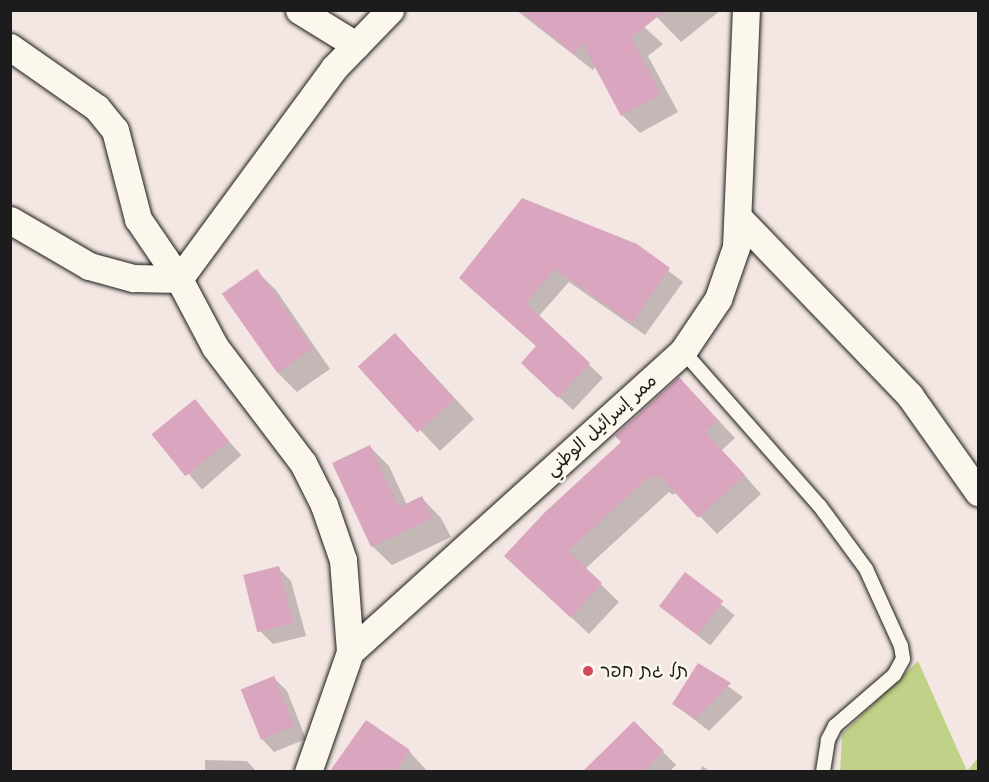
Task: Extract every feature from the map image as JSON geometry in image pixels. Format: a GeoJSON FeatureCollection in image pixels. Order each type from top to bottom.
{"type":"FeatureCollection","features":[{"type":"Feature","properties":{"kind":"street"},"geometry":{"type":"LineString","coordinates":[[299,10],[356,45]]}},
{"type":"Feature","properties":{"kind":"street"},"geometry":{"type":"LineString","coordinates":[[179,279],[334,68],[390,10]]}},
{"type":"Feature","properties":{"kind":"street","name":"ممر إسرائيل الوطني"},"geometry":{"type":"LineString","coordinates":[[308,771],[350,652],[683,351],[718,299],[736,247],[746,10]]}},
{"type":"Feature","properties":{"kind":"street"},"geometry":{"type":"LineString","coordinates":[[10,47],[97,108],[115,130],[138,219],[179,279],[215,347],[303,463],[324,505],[343,560],[350,652]]}},
{"type":"Feature","properties":{"kind":"street"},"geometry":{"type":"LineString","coordinates":[[738,217],[910,396],[978,492]]}},
{"type":"Feature","properties":{"kind":"street"},"geometry":{"type":"LineString","coordinates":[[10,220],[89,266],[133,278],[179,279]]}},
{"type":"Feature","properties":{"kind":"lane"},"geometry":{"type":"LineString","coordinates":[[683,351],[819,505],[866,569],[901,646],[903,659],[894,675],[835,726],[828,740],[823,771]]}},
{"type":"Feature","properties":{"kind":"green space"},"geometry":{"type":"Polygon","coordinates":[[[918,661],[967,771],[978,758],[978,771],[840,772],[842,734],[918,661]]]}},
{"type":"Feature","properties":{"kind":"building"},"geometry":{"type":"Polygon","coordinates":[[[519,10],[666,10],[631,38],[661,94],[621,116],[582,43],[574,54],[519,10]]]}},
{"type":"Feature","properties":{"kind":"building"},"geometry":{"type":"Polygon","coordinates":[[[522,198],[637,244],[670,268],[632,323],[555,269],[526,303],[590,363],[558,398],[521,363],[536,346],[459,278],[522,198]]]}},
{"type":"Feature","properties":{"kind":"building"},"geometry":{"type":"Polygon","coordinates":[[[257,269],[313,348],[277,373],[222,294],[257,269]]]}},
{"type":"Feature","properties":{"kind":"building"},"geometry":{"type":"Polygon","coordinates":[[[395,333],[455,399],[417,433],[358,366],[395,333]]]}},
{"type":"Feature","properties":{"kind":"building"},"geometry":{"type":"Polygon","coordinates":[[[679,377],[718,420],[705,432],[745,475],[698,518],[659,475],[655,479],[651,475],[568,551],[602,583],[571,618],[504,556],[544,513],[621,442],[615,436],[679,377]]]}},
{"type":"Feature","properties":{"kind":"building"},"geometry":{"type":"Polygon","coordinates":[[[195,399],[229,441],[185,476],[151,434],[195,399]]]}},
{"type":"Feature","properties":{"kind":"building"},"geometry":{"type":"Polygon","coordinates":[[[370,445],[399,507],[422,496],[432,518],[371,547],[332,463],[370,445]]]}},
{"type":"Feature","properties":{"kind":"building"},"geometry":{"type":"Polygon","coordinates":[[[279,566],[293,623],[257,632],[243,575],[279,566]]]}},
{"type":"Feature","properties":{"kind":"building"},"geometry":{"type":"Polygon","coordinates":[[[685,572],[723,601],[697,635],[659,606],[685,572]]]}},
{"type":"Feature","properties":{"kind":"building"},"geometry":{"type":"Polygon","coordinates":[[[698,663],[731,683],[695,719],[672,704],[698,663]]]}},
{"type":"Feature","properties":{"kind":"building"},"geometry":{"type":"Polygon","coordinates":[[[274,676],[294,726],[261,740],[241,689],[274,676]]]}},
{"type":"Feature","properties":{"kind":"building"},"geometry":{"type":"Polygon","coordinates":[[[366,720],[410,750],[396,771],[330,771],[366,720]]]}},
{"type":"Feature","properties":{"kind":"building"},"geometry":{"type":"Polygon","coordinates":[[[634,721],[664,751],[643,771],[583,771],[634,721]]]}},
{"type":"Feature","properties":{"kind":"place","name":"תל גת חפר"},"geometry":{"type":"Point","coordinates":[588,671]}}]}
